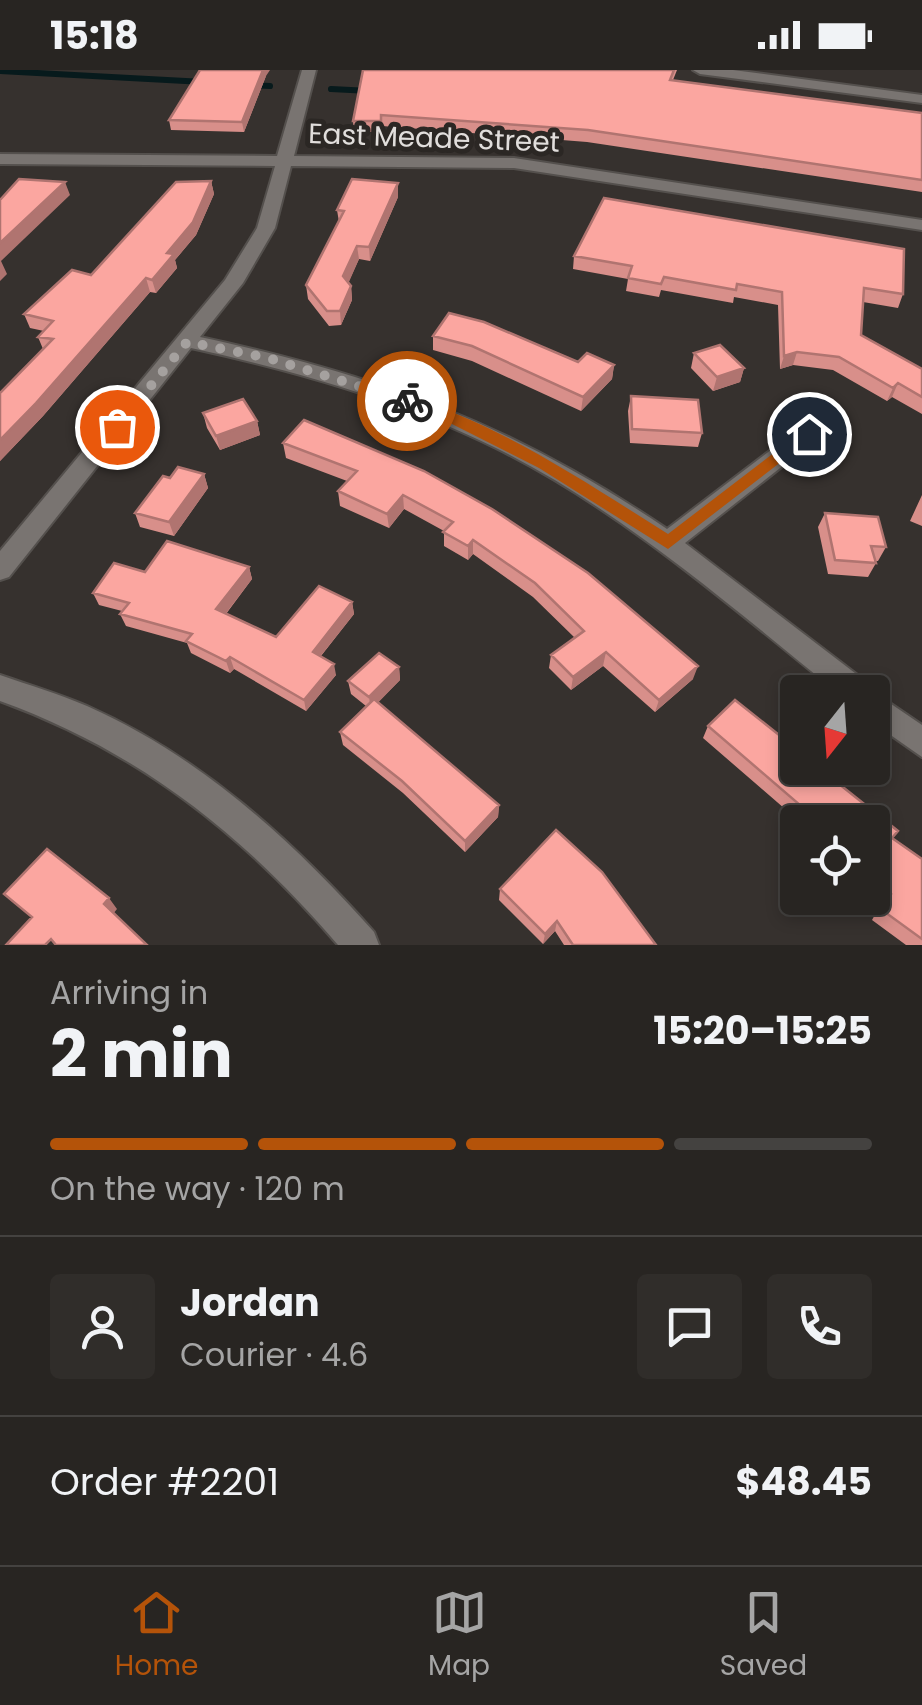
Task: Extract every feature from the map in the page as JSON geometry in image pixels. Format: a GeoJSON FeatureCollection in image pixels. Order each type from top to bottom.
{"type":"FeatureCollection","features":[{"type":"Feature","properties":{"kind":"street"},"geometry":{"type":"LineString","coordinates":[[0,570],[187,342],[254,251],[266,228],[310,70]]}},
{"type":"Feature","properties":{"kind":"street"},"geometry":{"type":"LineString","coordinates":[[700,70],[922,99]]}},
{"type":"Feature","properties":{"kind":"street","name":"East Meade Street"},"geometry":{"type":"LineString","coordinates":[[0,158],[514,162],[922,225]]}},
{"type":"Feature","properties":{"kind":"street"},"geometry":{"type":"LineString","coordinates":[[187,342],[268,358],[364,385],[451,417],[544,464],[668,542],[836,675]]}},
{"type":"Feature","properties":{"kind":"street"},"geometry":{"type":"LineString","coordinates":[[668,542],[809,434]]}},
{"type":"Feature","properties":{"kind":"street"},"geometry":{"type":"LineString","coordinates":[[0,688],[84,719],[154,757],[253,834],[318,894],[361,945]]}},
{"type":"Feature","properties":{"kind":"street"},"geometry":{"type":"LineString","coordinates":[[890,718],[922,743]]}},
{"type":"Feature","properties":{"kind":"building"},"geometry":{"type":"Polygon","coordinates":[[[200,70],[263,70],[242,122],[169,120],[200,70]]]}},
{"type":"Feature","properties":{"kind":"building"},"geometry":{"type":"Polygon","coordinates":[[[363,70],[674,70],[670,80],[922,113],[922,180],[588,130],[381,115],[381,121],[353,121],[363,70]]]}},
{"type":"Feature","properties":{"kind":"building"},"geometry":{"type":"Polygon","coordinates":[[[19,179],[65,182],[0,243],[0,200],[19,179]]]}},
{"type":"Feature","properties":{"kind":"building"},"geometry":{"type":"Polygon","coordinates":[[[352,179],[398,183],[369,247],[357,246],[343,276],[351,286],[340,311],[327,311],[306,285],[344,211],[337,210],[352,179]]]}},
{"type":"Feature","properties":{"kind":"building"},"geometry":{"type":"Polygon","coordinates":[[[211,181],[193,222],[167,253],[174,254],[152,280],[146,278],[0,440],[0,393],[53,339],[38,337],[53,321],[24,314],[72,270],[91,275],[176,182],[211,181]]]}},
{"type":"Feature","properties":{"kind":"building"},"geometry":{"type":"Polygon","coordinates":[[[604,198],[904,249],[903,294],[864,288],[861,335],[922,369],[922,397],[898,383],[893,388],[839,357],[797,352],[784,356],[782,292],[737,284],[736,290],[664,277],[661,284],[628,278],[632,266],[574,256],[604,198]]]}},
{"type":"Feature","properties":{"kind":"building"},"geometry":{"type":"Polygon","coordinates":[[[449,313],[484,322],[578,362],[587,353],[614,365],[583,397],[472,346],[433,336],[449,313]]]}},
{"type":"Feature","properties":{"kind":"building"},"geometry":{"type":"Polygon","coordinates":[[[720,345],[744,368],[717,377],[694,353],[720,345]]]}},
{"type":"Feature","properties":{"kind":"building"},"geometry":{"type":"Polygon","coordinates":[[[631,396],[698,400],[702,433],[632,429],[631,396]]]}},
{"type":"Feature","properties":{"kind":"building"},"geometry":{"type":"Polygon","coordinates":[[[243,399],[257,421],[216,436],[203,413],[243,399]]]}},
{"type":"Feature","properties":{"kind":"building"},"geometry":{"type":"Polygon","coordinates":[[[304,420],[424,471],[492,509],[588,573],[698,666],[659,700],[606,652],[573,677],[551,655],[584,631],[535,583],[473,540],[468,546],[443,532],[453,522],[403,495],[387,514],[338,491],[357,471],[283,443],[304,420]]]}},
{"type":"Feature","properties":{"kind":"building"},"geometry":{"type":"Polygon","coordinates":[[[178,467],[204,474],[169,522],[135,513],[163,476],[170,478],[178,467]]]}},
{"type":"Feature","properties":{"kind":"building"},"geometry":{"type":"Polygon","coordinates":[[[825,513],[878,517],[886,547],[871,546],[876,563],[835,560],[825,513]]]}},
{"type":"Feature","properties":{"kind":"building"},"geometry":{"type":"Polygon","coordinates":[[[167,541],[249,567],[216,609],[276,637],[319,586],[352,602],[313,652],[334,664],[304,700],[230,657],[226,661],[186,641],[192,634],[120,614],[129,603],[93,593],[114,563],[145,572],[167,541]]]}},
{"type":"Feature","properties":{"kind":"building"},"geometry":{"type":"Polygon","coordinates":[[[379,653],[399,667],[369,697],[348,681],[379,653]]]}},
{"type":"Feature","properties":{"kind":"building"},"geometry":{"type":"Polygon","coordinates":[[[374,699],[499,805],[465,841],[402,781],[340,732],[374,699]]]}},
{"type":"Feature","properties":{"kind":"building"},"geometry":{"type":"Polygon","coordinates":[[[735,700],[780,736],[780,785],[840,785],[865,805],[800,805],[708,726],[735,700]]]}},
{"type":"Feature","properties":{"kind":"building"},"geometry":{"type":"Polygon","coordinates":[[[890,825],[898,831],[892,838],[922,859],[922,939],[889,915],[890,825]]]}},
{"type":"Feature","properties":{"kind":"building"},"geometry":{"type":"Polygon","coordinates":[[[556,830],[602,872],[656,945],[573,945],[557,921],[545,934],[500,889],[556,830]]]}},
{"type":"Feature","properties":{"kind":"building"},"geometry":{"type":"Polygon","coordinates":[[[47,849],[109,898],[104,904],[147,945],[56,945],[51,939],[45,945],[6,945],[32,917],[4,894],[47,849]]]}},
{"type":"Feature","properties":{"kind":"waterway"},"geometry":{"type":"LineString","coordinates":[[0,71],[204,82]]}},
{"type":"Feature","properties":{"kind":"waterway"},"geometry":{"type":"LineString","coordinates":[[251,85],[270,86]]}},
{"type":"Feature","properties":{"kind":"waterway"},"geometry":{"type":"LineString","coordinates":[[331,89],[370,91]]}},
{"type":"Feature","properties":{"kind":"way so far"},"geometry":{"type":"LineString","coordinates":[[117,427],[187,342],[268,358],[407,401]]}},
{"type":"Feature","properties":{"kind":"route"},"geometry":{"type":"LineString","coordinates":[[407,401],[451,417],[544,464],[668,542],[809,434]]}}]}
